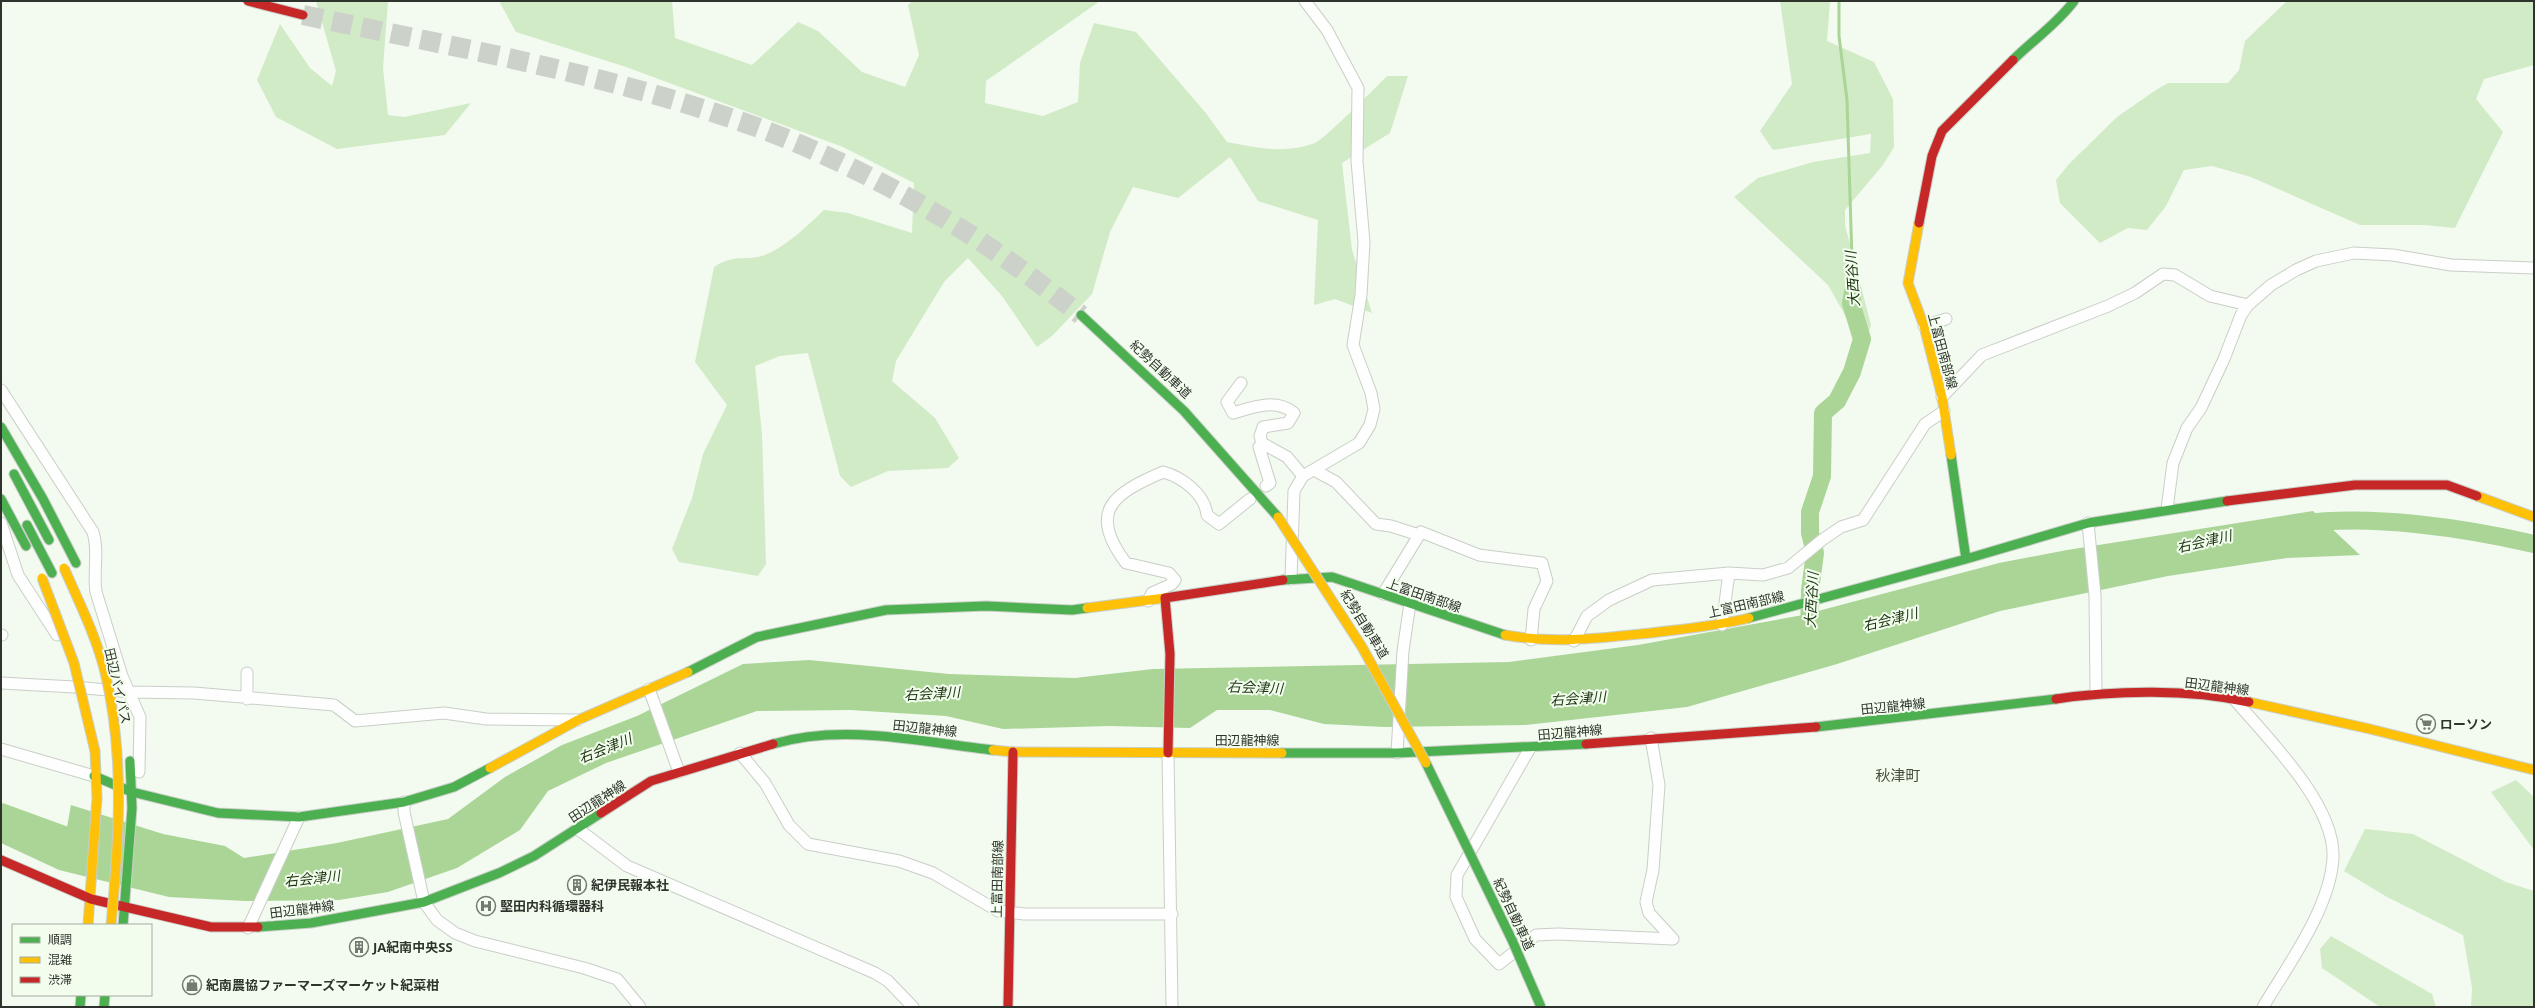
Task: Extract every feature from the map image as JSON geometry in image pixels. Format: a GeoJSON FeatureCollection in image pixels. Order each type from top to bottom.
{"type":"FeatureCollection","features":[{"type":"Feature","properties":{"kind":"main road"},"geometry":{"type":"LineString","coordinates":[[248,1],[303,15]]}},
{"type":"Feature","properties":{"kind":"main road","name":"上富田南部線"},"geometry":{"type":"LineString","coordinates":[[94,776],[132,792],[218,813],[296,822],[404,807],[454,787],[578,720],[649,691],[697,668],[757,636],[886,610],[986,606],[1072,610],[1148,601],[1291,579],[1332,577],[1410,603],[1446,618],[1499,634],[1531,640],[1574,641],[1722,625],[1780,611],[1809,600],[1966,559],[1942,397],[1924,326],[1908,283],[1932,156],[1942,131],[2037,36],[2062,16],[2074,1]]}},
{"type":"Feature","properties":{"kind":"main road","name":"紀勢自動車道"},"geometry":{"type":"LineString","coordinates":[[1081,315],[1136,362],[1181,405],[1245,476],[1278,517],[1346,618],[1414,736],[1445,797],[1541,1007]]}},
{"type":"Feature","properties":{"kind":"main road"},"geometry":{"type":"LineString","coordinates":[[1,427],[43,499],[78,566]]}},
{"type":"Feature","properties":{"kind":"main road"},"geometry":{"type":"LineString","coordinates":[[8,462],[53,548]]}},
{"type":"Feature","properties":{"kind":"main road"},"geometry":{"type":"LineString","coordinates":[[1966,559],[2088,523],[2167,509],[2355,484],[2447,485],[2534,517]]}},
{"type":"Feature","properties":{"kind":"main road"},"geometry":{"type":"LineString","coordinates":[[1,499],[29,552]]}},
{"type":"Feature","properties":{"kind":"main road"},"geometry":{"type":"LineString","coordinates":[[23,516],[53,577]]}},
{"type":"Feature","properties":{"kind":"main road","name":"田辺バイパス"},"geometry":{"type":"LineString","coordinates":[[62,564],[90,625],[102,665],[114,719],[119,768],[120,820],[111,924]]}},
{"type":"Feature","properties":{"kind":"main road"},"geometry":{"type":"LineString","coordinates":[[41,575],[79,671],[89,711],[95,751],[94,776],[97,798],[92,889],[88,924]]}},
{"type":"Feature","properties":{"kind":"main road"},"geometry":{"type":"LineString","coordinates":[[84,584],[117,679],[122,704]]}},
{"type":"Feature","properties":{"kind":"main road"},"geometry":{"type":"LineString","coordinates":[[1165,598],[1170,654],[1169,748]]}},
{"type":"Feature","properties":{"kind":"main road","name":"田辺バイパス"},"geometry":{"type":"LineString","coordinates":[[94,681],[98,702]]}},
{"type":"Feature","properties":{"kind":"main road","name":"田辺龍神線"},"geometry":{"type":"LineString","coordinates":[[1,860],[91,899],[124,908],[211,927],[248,928],[311,923],[423,898],[506,870],[534,856],[578,829],[651,781],[677,769],[779,742],[824,735],[851,735],[1013,752],[1169,748],[1397,753],[1530,748],[1829,726],[1981,710],[2096,693],[2147,692],[2235,699],[2370,729],[2534,770]]}},
{"type":"Feature","properties":{"kind":"main road","name":"上富田南部線"},"geometry":{"type":"LineString","coordinates":[[1008,1007],[1013,752]]}},
{"type":"Feature","properties":{"kind":"main road"},"geometry":{"type":"LineString","coordinates":[[123,924],[132,808],[130,757]]}},
{"type":"Feature","properties":{"kind":"main road"},"geometry":{"type":"LineString","coordinates":[[106,770],[106,808]]}},
{"type":"Feature","properties":{"kind":"main road"},"geometry":{"type":"LineString","coordinates":[[100,909],[101,894]]}},
{"type":"Feature","properties":{"kind":"main road"},"geometry":{"type":"LineString","coordinates":[[80,1007],[81,996]]}},
{"type":"Feature","properties":{"kind":"main road"},"geometry":{"type":"LineString","coordinates":[[104,1007],[105,996]]}},
{"type":"Feature","properties":{"kind":"street"},"geometry":{"type":"LineString","coordinates":[[1291,579],[1294,491],[1304,476],[1359,443],[1370,425],[1374,409],[1371,393],[1353,345],[1362,295],[1364,242],[1357,162],[1358,88],[1327,30],[1305,1]]}},
{"type":"Feature","properties":{"kind":"street"},"geometry":{"type":"LineString","coordinates":[[2167,509],[2173,463],[2187,428],[2201,408],[2224,359],[2241,315],[2248,305],[2271,285],[2296,270],[2316,261],[2354,253],[2393,255],[2451,265],[2534,268]]}},
{"type":"Feature","properties":{"kind":"street"},"geometry":{"type":"LineString","coordinates":[[1942,397],[1982,355],[2108,306],[2135,293],[2163,274],[2175,275],[2210,296],[2248,305]]}},
{"type":"Feature","properties":{"kind":"street"},"geometry":{"type":"LineString","coordinates":[[1924,326],[1946,319]]}},
{"type":"Feature","properties":{"kind":"street"},"geometry":{"type":"LineString","coordinates":[[1241,383],[1227,402],[1233,413],[1262,405],[1286,406],[1294,413],[1288,423],[1263,427],[1260,436],[1262,443],[1259,446],[1270,483],[1266,486]]}},
{"type":"Feature","properties":{"kind":"street"},"geometry":{"type":"LineString","coordinates":[[1,390],[93,532],[97,543],[94,580],[96,592],[122,676],[140,717],[138,775],[132,792]]}},
{"type":"Feature","properties":{"kind":"street"},"geometry":{"type":"LineString","coordinates":[[1574,641],[1588,616],[1609,600],[1652,580],[1729,574],[1763,575],[1788,568],[1835,531],[1863,520],[1925,424],[1944,411]]}},
{"type":"Feature","properties":{"kind":"street"},"geometry":{"type":"LineString","coordinates":[[1262,443],[1287,457],[1304,476]]}},
{"type":"Feature","properties":{"kind":"street"},"geometry":{"type":"LineString","coordinates":[[1314,470],[1336,482],[1376,524],[1392,526],[1419,535]]}},
{"type":"Feature","properties":{"kind":"street"},"geometry":{"type":"LineString","coordinates":[[1148,601],[1152,593],[1172,584],[1175,580],[1169,573],[1126,563],[1116,550],[1109,535],[1108,522],[1110,509],[1121,493],[1163,472],[1172,474],[1186,483],[1206,504],[1207,515],[1219,524],[1250,499]]}},
{"type":"Feature","properties":{"kind":"street"},"geometry":{"type":"LineString","coordinates":[[1,523],[18,575],[57,635],[74,687]]}},
{"type":"Feature","properties":{"kind":"street"},"geometry":{"type":"LineString","coordinates":[[2088,523],[2095,595],[2096,693]]}},
{"type":"Feature","properties":{"kind":"street"},"geometry":{"type":"LineString","coordinates":[[1383,594],[1421,532],[1479,555],[1542,563],[1547,581],[1534,609],[1531,640]]}},
{"type":"Feature","properties":{"kind":"street"},"geometry":{"type":"LineString","coordinates":[[1722,625],[1729,574]]}},
{"type":"Feature","properties":{"kind":"street"},"geometry":{"type":"LineString","coordinates":[[1397,753],[1403,651],[1410,603]]}},
{"type":"Feature","properties":{"kind":"street"},"geometry":{"type":"LineString","coordinates":[[247,674],[247,700]]}},
{"type":"Feature","properties":{"kind":"street"},"geometry":{"type":"LineString","coordinates":[[1,683],[130,692],[194,693],[247,700],[334,705],[355,722],[444,713],[486,719],[578,720]]}},
{"type":"Feature","properties":{"kind":"street"},"geometry":{"type":"LineString","coordinates":[[649,691],[677,769]]}},
{"type":"Feature","properties":{"kind":"street"},"geometry":{"type":"LineString","coordinates":[[2235,699],[2302,778],[2320,810],[2330,837],[2333,857],[2322,902],[2312,923],[2263,1007]]}},
{"type":"Feature","properties":{"kind":"street"},"geometry":{"type":"LineString","coordinates":[[1530,748],[1457,875],[1456,897],[1475,939],[1499,964],[1536,935],[1558,934],[1673,939],[1649,913],[1646,902],[1653,870],[1659,785],[1651,738]]}},
{"type":"Feature","properties":{"kind":"street"},"geometry":{"type":"LineString","coordinates":[[1169,748],[1172,1007]]}},
{"type":"Feature","properties":{"kind":"street"},"geometry":{"type":"LineString","coordinates":[[1,749],[94,776]]}},
{"type":"Feature","properties":{"kind":"street"},"geometry":{"type":"LineString","coordinates":[[740,753],[765,783],[789,825],[808,844],[899,860],[933,873],[998,911],[1009,911],[1024,914],[1172,914]]}},
{"type":"Feature","properties":{"kind":"street"},"geometry":{"type":"LineString","coordinates":[[404,807],[423,898],[437,920],[455,933],[499,948],[584,968],[617,979],[640,1007]]}},
{"type":"Feature","properties":{"kind":"street"},"geometry":{"type":"LineString","coordinates":[[248,928],[296,822]]}},
{"type":"Feature","properties":{"kind":"street"},"geometry":{"type":"LineString","coordinates":[[578,829],[628,866],[875,973],[888,981],[913,1007]]}},
{"type":"Feature","properties":{"kind":"shaded area"},"geometry":{"type":"Polygon","coordinates":[[[316,1],[388,1],[383,68],[388,115],[404,117],[471,103],[445,135],[337,149],[276,117],[257,80],[280,24],[310,68],[332,86],[336,71],[316,1]]]}},
{"type":"Feature","properties":{"kind":"shaded area"},"geometry":{"type":"Polygon","coordinates":[[[499,1],[672,1],[675,38],[752,65],[798,22],[818,31],[862,72],[905,87],[919,55],[908,5],[913,1],[1100,1],[986,81],[985,103],[1043,116],[1078,102],[1080,63],[1094,23],[1136,32],[1205,112],[1227,142],[1271,149],[1293,148],[1315,143],[1339,123],[1387,76],[1408,76],[1390,133],[1342,163],[1352,250],[1372,313],[1335,299],[1314,305],[1318,220],[1258,201],[1230,157],[1178,198],[1133,187],[1110,232],[1092,294],[1052,336],[1037,347],[1002,296],[968,258],[944,282],[896,361],[892,381],[935,418],[959,458],[948,468],[888,471],[851,487],[840,476],[808,353],[780,356],[755,366],[762,434],[766,564],[758,576],[679,562],[672,549],[692,498],[703,454],[727,405],[695,362],[714,267],[729,260],[758,257],[773,251],[811,223],[824,210],[848,213],[912,233],[914,183],[843,147],[626,67],[516,32],[499,1]]]}},
{"type":"Feature","properties":{"kind":"shaded area"},"geometry":{"type":"Polygon","coordinates":[[[1780,1],[1830,1],[1827,41],[1874,62],[1893,99],[1894,147],[1883,165],[1845,210],[1845,225],[1871,325],[1863,347],[1828,285],[1734,197],[1758,178],[1813,162],[1870,153],[1871,134],[1773,150],[1760,131],[1792,84],[1780,1]]]}},
{"type":"Feature","properties":{"kind":"shaded area"},"geometry":{"type":"Polygon","coordinates":[[[2287,1],[2534,1],[2534,65],[2484,79],[2476,99],[2503,132],[2455,228],[2424,225],[2360,225],[2251,177],[2212,166],[2184,170],[2166,206],[2147,230],[2128,228],[2100,243],[2060,203],[2056,180],[2069,164],[2117,117],[2168,83],[2228,83],[2239,70],[2245,41],[2287,1]]]}},
{"type":"Feature","properties":{"kind":"shaded area"},"geometry":{"type":"Polygon","coordinates":[[[2516,780],[2534,797],[2534,850],[2491,792],[2516,780]]]}},
{"type":"Feature","properties":{"kind":"shaded area"},"geometry":{"type":"Polygon","coordinates":[[[2365,829],[2413,834],[2506,882],[2534,891],[2534,1007],[2471,1007],[2472,988],[2463,935],[2387,897],[2344,871],[2365,829]]]}},
{"type":"Feature","properties":{"kind":"shaded area"},"geometry":{"type":"Polygon","coordinates":[[[2331,936],[2432,994],[2436,1007],[2380,1007],[2322,968],[2320,949],[2331,936]]]}},
{"type":"Feature","properties":{"kind":"water"},"geometry":{"type":"Polygon","coordinates":[[[2313,511],[2360,555],[2287,558],[2168,576],[2000,611],[1837,664],[1687,707],[1526,725],[1384,727],[1324,724],[1270,710],[1217,710],[1190,728],[1109,726],[1003,729],[946,716],[850,710],[757,711],[606,763],[548,791],[520,830],[457,868],[388,892],[339,900],[245,901],[169,897],[59,870],[1,843],[1,812],[64,844],[71,805],[163,834],[225,846],[244,858],[337,843],[448,819],[505,777],[562,745],[637,716],[743,664],[809,660],[949,674],[1075,678],[1153,669],[1509,662],[1638,645],[1803,615],[1999,563],[2067,550],[2313,511]]]}},
{"type":"Feature","properties":{"kind":"waterway","name":"大西谷川"},"geometry":{"type":"LineString","coordinates":[[1839,1],[1839,36],[1847,100],[1853,292]]}},
{"type":"Feature","properties":{"kind":"waterway","name":"大西谷川"},"geometry":{"type":"LineString","coordinates":[[1809,636],[1810,590],[1815,553],[1810,533],[1810,512],[1822,476],[1823,413],[1837,401],[1852,372],[1862,339],[1851,303],[1853,292]]}},
{"type":"Feature","properties":{"kind":"waterway","name":"右会津川"},"geometry":{"type":"LineString","coordinates":[[2300,524],[2328,521],[2418,524],[2478,533],[2534,544]]}},
{"type":"Feature","properties":{"kind":"waterway","name":"右会津川"},"geometry":{"type":"LineString","coordinates":[[1,812],[89,844]]}},
{"type":"Feature","properties":{"kind":"tunnel"},"geometry":{"type":"LineString","coordinates":[[303,15],[468,49],[578,74],[686,104],[773,133],[842,163],[941,216],[1002,256],[1081,315]]}},
{"type":"Feature","properties":{"kind":"traffic: fast"},"geometry":{"type":"LineString","coordinates":[[2013,60],[2053,25],[2074,1]]}},
{"type":"Feature","properties":{"kind":"traffic: fast"},"geometry":{"type":"LineString","coordinates":[[1081,315],[1184,411],[1278,517]]}},
{"type":"Feature","properties":{"kind":"traffic: fast"},"geometry":{"type":"LineString","coordinates":[[1,427],[43,499],[76,563]]}},
{"type":"Feature","properties":{"kind":"traffic: fast"},"geometry":{"type":"LineString","coordinates":[[1749,618],[1966,559],[1951,455]]}},
{"type":"Feature","properties":{"kind":"traffic: fast"},"geometry":{"type":"LineString","coordinates":[[14,474],[49,540]]}},
{"type":"Feature","properties":{"kind":"traffic: fast"},"geometry":{"type":"LineString","coordinates":[[1,499],[26,546]]}},
{"type":"Feature","properties":{"kind":"traffic: fast"},"geometry":{"type":"LineString","coordinates":[[1966,559],[2088,523],[2227,501]]}},
{"type":"Feature","properties":{"kind":"traffic: fast"},"geometry":{"type":"LineString","coordinates":[[27,525],[52,573]]}},
{"type":"Feature","properties":{"kind":"traffic: fast"},"geometry":{"type":"LineString","coordinates":[[1283,580],[1332,577],[1505,635]]}},
{"type":"Feature","properties":{"kind":"traffic: fast"},"geometry":{"type":"LineString","coordinates":[[688,672],[757,637],[886,610],[986,606],[1072,610],[1087,608]]}},
{"type":"Feature","properties":{"kind":"traffic: fast"},"geometry":{"type":"LineString","coordinates":[[1816,727],[2056,699]]}},
{"type":"Feature","properties":{"kind":"traffic: fast"},"geometry":{"type":"LineString","coordinates":[[773,744],[800,738],[827,735],[855,735],[911,739],[993,750]]}},
{"type":"Feature","properties":{"kind":"traffic: fast"},"geometry":{"type":"LineString","coordinates":[[1282,753],[1397,753],[1586,744]]}},
{"type":"Feature","properties":{"kind":"traffic: fast"},"geometry":{"type":"LineString","coordinates":[[123,924],[132,808],[130,761]]}},
{"type":"Feature","properties":{"kind":"traffic: fast"},"geometry":{"type":"LineString","coordinates":[[1426,763],[1512,940],[1541,1007]]}},
{"type":"Feature","properties":{"kind":"traffic: fast"},"geometry":{"type":"LineString","coordinates":[[94,776],[132,792],[218,813],[299,817],[404,802],[454,787],[490,768]]}},
{"type":"Feature","properties":{"kind":"traffic: fast"},"geometry":{"type":"LineString","coordinates":[[258,927],[311,923],[424,902],[499,873],[534,856],[601,813]]}},
{"type":"Feature","properties":{"kind":"traffic: fast"},"geometry":{"type":"LineString","coordinates":[[80,1007],[81,996]]}},
{"type":"Feature","properties":{"kind":"traffic: fast"},"geometry":{"type":"LineString","coordinates":[[104,1007],[105,996]]}},
{"type":"Feature","properties":{"kind":"traffic: slow"},"geometry":{"type":"LineString","coordinates":[[1919,223],[1908,283],[1924,326],[1942,397],[1951,455]]}},
{"type":"Feature","properties":{"kind":"traffic: slow"},"geometry":{"type":"LineString","coordinates":[[2477,496],[2534,517]]}},
{"type":"Feature","properties":{"kind":"traffic: slow"},"geometry":{"type":"LineString","coordinates":[[1278,517],[1362,647],[1426,763]]}},
{"type":"Feature","properties":{"kind":"traffic: slow"},"geometry":{"type":"LineString","coordinates":[[64,568],[97,645],[105,672],[116,735],[118,766],[118,830],[111,924]]}},
{"type":"Feature","properties":{"kind":"traffic: slow"},"geometry":{"type":"LineString","coordinates":[[42,578],[74,663],[95,751]]}},
{"type":"Feature","properties":{"kind":"traffic: slow"},"geometry":{"type":"LineString","coordinates":[[1087,608],[1165,598]]}},
{"type":"Feature","properties":{"kind":"traffic: slow"},"geometry":{"type":"LineString","coordinates":[[1505,635],[1523,638],[1559,640],[1596,638],[1700,627],[1749,618]]}},
{"type":"Feature","properties":{"kind":"traffic: slow"},"geometry":{"type":"LineString","coordinates":[[490,768],[578,720],[688,672]]}},
{"type":"Feature","properties":{"kind":"traffic: slow"},"geometry":{"type":"LineString","coordinates":[[2249,702],[2370,729],[2534,770]]}},
{"type":"Feature","properties":{"kind":"traffic: slow"},"geometry":{"type":"LineString","coordinates":[[993,750],[1013,752],[1282,753]]}},
{"type":"Feature","properties":{"kind":"traffic: slow"},"geometry":{"type":"LineString","coordinates":[[88,924],[97,798],[95,751]]}},
{"type":"Feature","properties":{"kind":"traffic: jam"},"geometry":{"type":"LineString","coordinates":[[248,1],[303,15]]}},
{"type":"Feature","properties":{"kind":"traffic: jam"},"geometry":{"type":"LineString","coordinates":[[1919,223],[1932,156],[1942,131],[2013,60]]}},
{"type":"Feature","properties":{"kind":"traffic: jam"},"geometry":{"type":"LineString","coordinates":[[2227,501],[2355,485],[2447,485],[2477,496]]}},
{"type":"Feature","properties":{"kind":"traffic: jam"},"geometry":{"type":"LineString","coordinates":[[1168,753],[1170,654],[1165,598],[1283,580]]}},
{"type":"Feature","properties":{"kind":"traffic: jam"},"geometry":{"type":"LineString","coordinates":[[2056,699],[2103,694],[2152,692],[2202,695],[2249,702]]}},
{"type":"Feature","properties":{"kind":"traffic: jam"},"geometry":{"type":"LineString","coordinates":[[1586,744],[1816,727]]}},
{"type":"Feature","properties":{"kind":"traffic: jam"},"geometry":{"type":"LineString","coordinates":[[601,813],[651,781],[773,744]]}},
{"type":"Feature","properties":{"kind":"traffic: jam"},"geometry":{"type":"LineString","coordinates":[[1008,1007],[1013,752]]}},
{"type":"Feature","properties":{"kind":"traffic: jam"},"geometry":{"type":"LineString","coordinates":[[1,860],[91,899],[211,927],[258,927]]}},
{"type":"Feature","properties":{"kind":"place","name":"ローソン"},"geometry":{"type":"Point","coordinates":[2426,724]}},
{"type":"Feature","properties":{"kind":"place","name":"紀伊民報本社"},"geometry":{"type":"Point","coordinates":[577,885]}},
{"type":"Feature","properties":{"kind":"place","name":"堅田内科循環器科"},"geometry":{"type":"Point","coordinates":[486,906]}},
{"type":"Feature","properties":{"kind":"place","name":"JA紀南中央SS"},"geometry":{"type":"Point","coordinates":[359,947]}},
{"type":"Feature","properties":{"kind":"place","name":"紀南農協ファーマーズマーケット紀菜柑"},"geometry":{"type":"Point","coordinates":[192,985]}},
{"type":"Feature","properties":{"kind":"district","name":"秋津町"},"geometry":{"type":"Point","coordinates":[1898,775]}}]}
